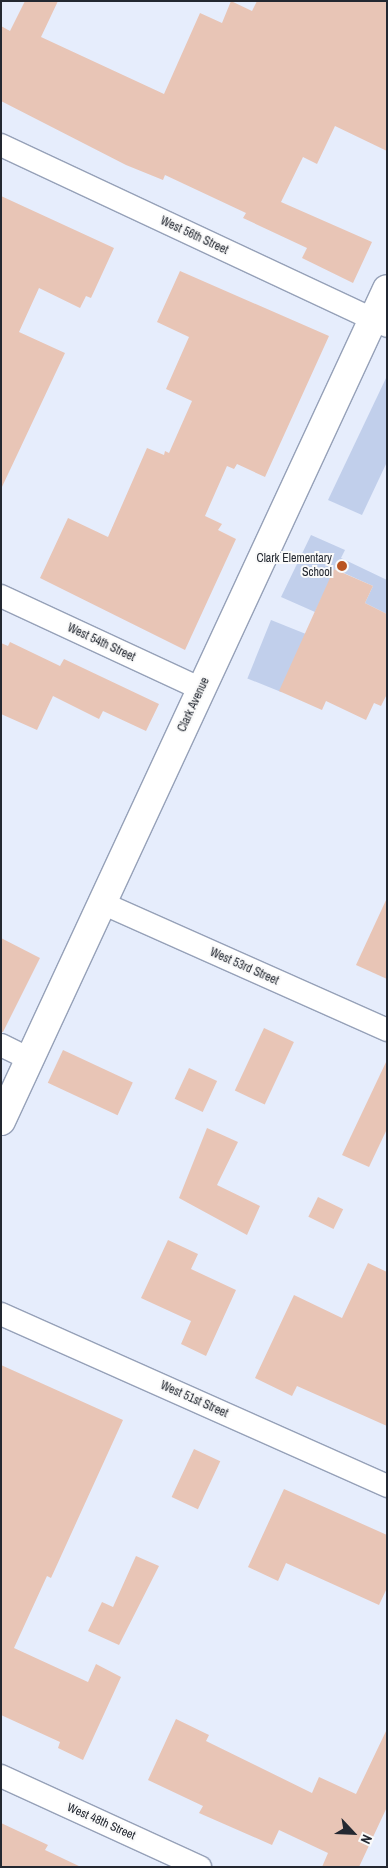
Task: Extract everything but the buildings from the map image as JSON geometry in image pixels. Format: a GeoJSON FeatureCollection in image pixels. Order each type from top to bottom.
{"type":"FeatureCollection","features":[{"type":"Feature","properties":{"kind":"street","name":"West 56th Street"},"geometry":{"type":"LineString","coordinates":[[1,145],[380,323]]}},
{"type":"Feature","properties":{"kind":"street","name":"Clark Avenue"},"geometry":{"type":"LineString","coordinates":[[1,1121],[201,689],[380,323],[387,290]]}},
{"type":"Feature","properties":{"kind":"street","name":"West 54th Street"},"geometry":{"type":"LineString","coordinates":[[1,596],[201,689]]}},
{"type":"Feature","properties":{"kind":"street","name":"West 53rd Street"},"geometry":{"type":"LineString","coordinates":[[102,903],[387,1030]]}},
{"type":"Feature","properties":{"kind":"street"},"geometry":{"type":"LineString","coordinates":[[1,1045],[30,1058]]}},
{"type":"Feature","properties":{"kind":"street","name":"West 51st Street"},"geometry":{"type":"LineString","coordinates":[[1,1314],[387,1486]]}},
{"type":"Feature","properties":{"kind":"street","name":"West 48th Street"},"geometry":{"type":"LineString","coordinates":[[1,1776],[200,1867]]}},
{"type":"Feature","properties":{"kind":"shaded area"},"geometry":{"type":"Polygon","coordinates":[[[387,376],[387,462],[362,515],[328,500],[387,376]]]}},
{"type":"Feature","properties":{"kind":"shaded area"},"geometry":{"type":"Polygon","coordinates":[[[311,535],[345,550],[341,558],[387,580],[387,614],[365,603],[373,586],[335,569],[315,612],[281,597],[311,535]]]}},
{"type":"Feature","properties":{"kind":"shaded area"},"geometry":{"type":"Polygon","coordinates":[[[271,620],[305,634],[282,692],[247,678],[271,620]]]}},
{"type":"Feature","properties":{"kind":"place","name":"Clark Elementary School"},"geometry":{"type":"Point","coordinates":[342,566]}}]}
